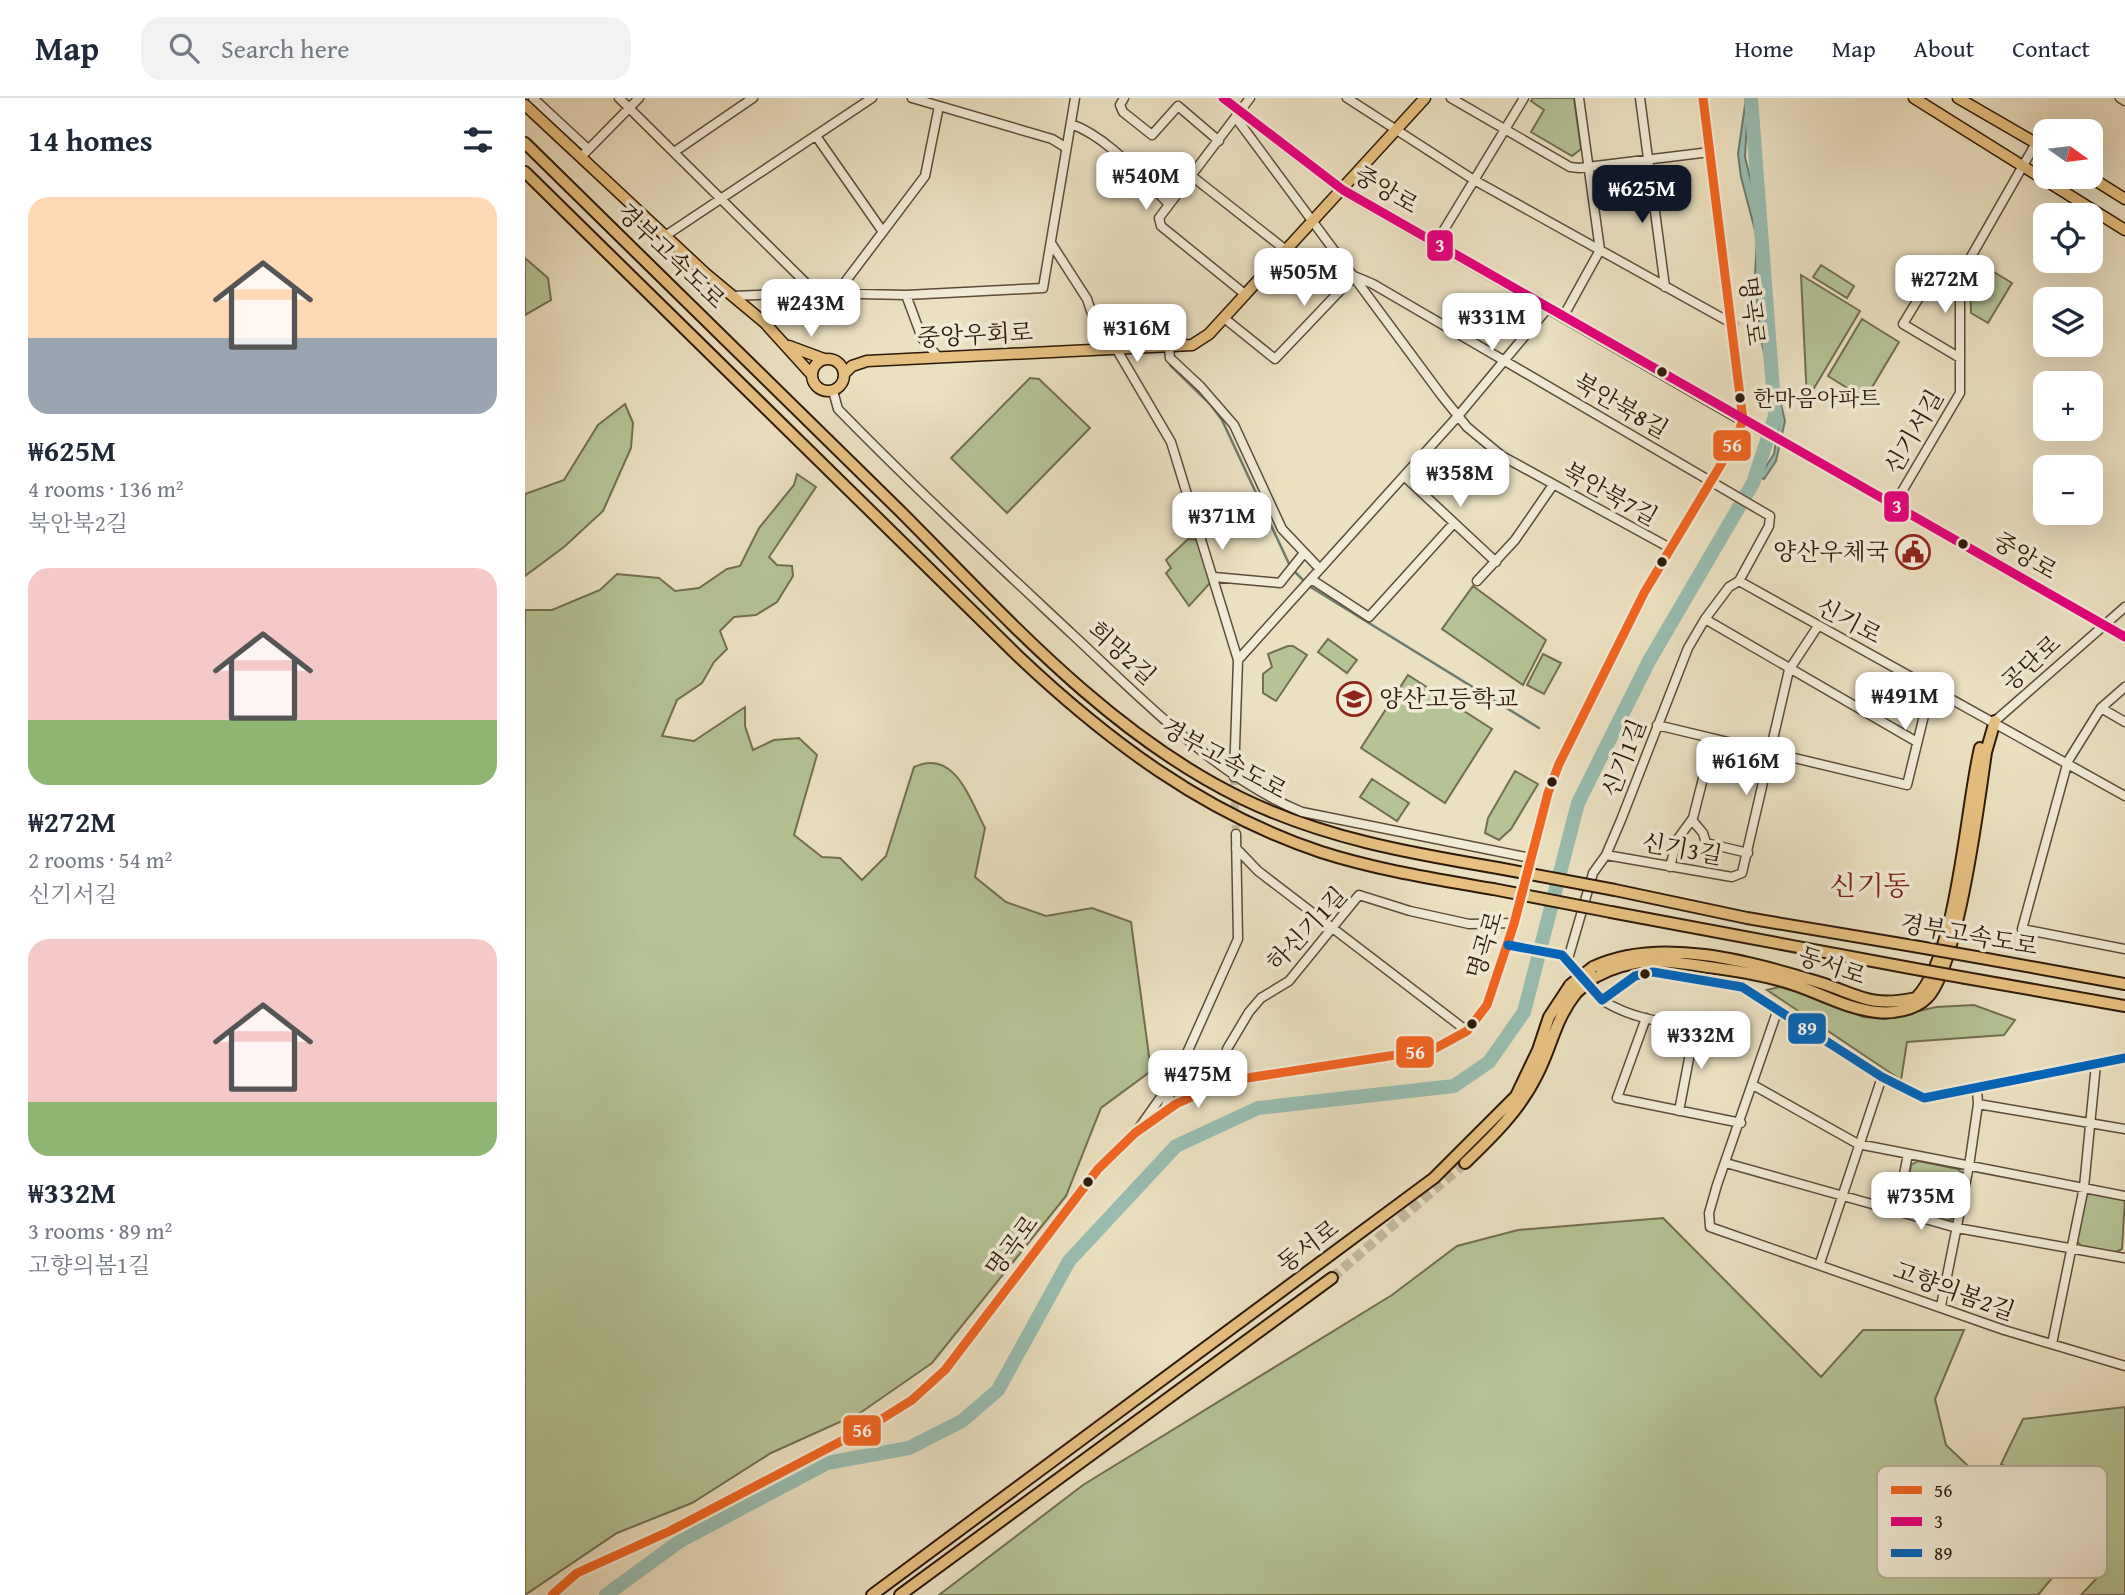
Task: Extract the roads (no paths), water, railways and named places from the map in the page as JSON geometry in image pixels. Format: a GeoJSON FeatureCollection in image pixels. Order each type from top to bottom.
{"type":"FeatureCollection","features":[{"type":"Feature","properties":{"kind":"highway","name":"경부고속도로"},"geometry":{"type":"LineString","coordinates":[[525,143],[1004,614],[1125,725],[1200,775],[1239,797],[1302,824],[1401,852],[1615,890],[1747,918],[2125,984]]}},
{"type":"Feature","properties":{"kind":"highway","name":"경부고속도로"},"geometry":{"type":"LineString","coordinates":[[525,172],[1019,657],[1087,720],[1126,750],[1196,795],[1292,841],[1379,868],[2125,1006]]}},
{"type":"Feature","properties":{"kind":"highway","name":"동서로"},"geometry":{"type":"LineString","coordinates":[[872,1595],[1434,1178],[1494,1121],[1516,1096],[1538,1050],[1549,1017],[1574,989],[1594,972],[1633,962],[1667,960],[1767,976],[1864,1011],[1881,1013],[1913,1007],[1927,998],[1935,988],[1952,951],[1986,752],[1995,721]]}},
{"type":"Feature","properties":{"kind":"highway","name":"동서로"},"geometry":{"type":"LineString","coordinates":[[1465,1163],[1508,1121],[1526,1095],[1547,1052],[1556,1023],[1574,989]]}},
{"type":"Feature","properties":{"kind":"highway","name":"동서로"},"geometry":{"type":"LineString","coordinates":[[900,1595],[1332,1278]]}},
{"type":"Feature","properties":{"kind":"main road","name":"중앙로"},"geometry":{"type":"LineString","coordinates":[[1223,98],[1238,115],[1343,190],[1743,420]]}},
{"type":"Feature","properties":{"kind":"main road","name":"중앙우회로"},"geometry":{"type":"LineString","coordinates":[[844,374],[852,366],[867,361],[1168,348],[1201,340],[1314,222],[1425,98]]}},
{"type":"Feature","properties":{"kind":"main road","name":"명곡로"},"geometry":{"type":"LineString","coordinates":[[552,1595],[577,1573],[661,1536],[872,1425],[912,1400],[945,1370],[1098,1169],[1135,1133],[1163,1113],[1208,1088],[1228,1081],[1418,1053],[1447,1044],[1467,1031],[1487,1005],[1515,923],[1559,764],[1669,548],[1735,441],[1743,420],[1703,98]]}},
{"type":"Feature","properties":{"kind":"main road"},"geometry":{"type":"LineString","coordinates":[[1914,98],[2125,230]]}},
{"type":"Feature","properties":{"kind":"main road"},"geometry":{"type":"LineString","coordinates":[[1958,98],[2033,141]]}},
{"type":"Feature","properties":{"kind":"main road"},"geometry":{"type":"LineString","coordinates":[[525,105],[585,153],[665,236],[789,346],[811,374],[818,388],[833,391],[842,384],[844,374],[830,360]]}},
{"type":"Feature","properties":{"kind":"main road"},"geometry":{"type":"LineString","coordinates":[[2103,185],[2125,199]]}},
{"type":"Feature","properties":{"kind":"main road"},"geometry":{"type":"LineString","coordinates":[[789,346],[830,360],[867,361]]}},
{"type":"Feature","properties":{"kind":"main road"},"geometry":{"type":"LineString","coordinates":[[811,374],[816,364],[830,360]]}},
{"type":"Feature","properties":{"kind":"street"},"geometry":{"type":"LineString","coordinates":[[533,98],[585,153],[639,98]]}},
{"type":"Feature","properties":{"kind":"street"},"geometry":{"type":"LineString","coordinates":[[619,98],[816,293]]}},
{"type":"Feature","properties":{"kind":"street"},"geometry":{"type":"LineString","coordinates":[[674,152],[753,98]]}},
{"type":"Feature","properties":{"kind":"street"},"geometry":{"type":"LineString","coordinates":[[665,236],[872,98]]}},
{"type":"Feature","properties":{"kind":"street"},"geometry":{"type":"LineString","coordinates":[[912,98],[1052,139],[1065,147]]}},
{"type":"Feature","properties":{"kind":"street"},"geometry":{"type":"LineString","coordinates":[[732,296],[816,293],[906,295],[1043,288],[1075,98]]}},
{"type":"Feature","properties":{"kind":"street"},"geometry":{"type":"LineString","coordinates":[[1124,98],[1120,105],[1123,111],[1151,135],[1178,106],[1219,141]]}},
{"type":"Feature","properties":{"kind":"street"},"geometry":{"type":"LineString","coordinates":[[1246,295],[1161,226],[1159,218],[1193,177],[1250,98]]}},
{"type":"Feature","properties":{"kind":"street"},"geometry":{"type":"LineString","coordinates":[[1347,98],[1474,180],[1733,324]]}},
{"type":"Feature","properties":{"kind":"street"},"geometry":{"type":"LineString","coordinates":[[1451,98],[1570,167],[1587,168],[1710,152]]}},
{"type":"Feature","properties":{"kind":"street"},"geometry":{"type":"LineString","coordinates":[[1436,243],[1524,98]]}},
{"type":"Feature","properties":{"kind":"street"},"geometry":{"type":"LineString","coordinates":[[1563,317],[1600,250],[1579,98]]}},
{"type":"Feature","properties":{"kind":"street"},"geometry":{"type":"LineString","coordinates":[[1640,98],[1665,287]]}},
{"type":"Feature","properties":{"kind":"street"},"geometry":{"type":"LineString","coordinates":[[2120,98],[2125,101]]}},
{"type":"Feature","properties":{"kind":"street"},"geometry":{"type":"LineString","coordinates":[[837,293],[925,176],[939,106]]}},
{"type":"Feature","properties":{"kind":"street","name":"북안북7길"},"geometry":{"type":"LineString","coordinates":[[1238,115],[1458,416],[1492,449],[1669,548]]}},
{"type":"Feature","properties":{"kind":"street"},"geometry":{"type":"LineString","coordinates":[[1071,124],[1083,128],[1111,150],[1169,204]]}},
{"type":"Feature","properties":{"kind":"street"},"geometry":{"type":"LineString","coordinates":[[816,136],[883,232]]}},
{"type":"Feature","properties":{"kind":"street","name":"신기서길"},"geometry":{"type":"LineString","coordinates":[[1894,506],[1959,396],[1960,276],[2033,148]]}},
{"type":"Feature","properties":{"kind":"street"},"geometry":{"type":"LineString","coordinates":[[1193,177],[1287,251]]}},
{"type":"Feature","properties":{"kind":"street"},"geometry":{"type":"LineString","coordinates":[[1051,243],[1087,299],[1104,350]]}},
{"type":"Feature","properties":{"kind":"street"},"geometry":{"type":"LineString","coordinates":[[1224,318],[1275,359],[1354,276]]}},
{"type":"Feature","properties":{"kind":"street","name":"북안북8길"},"geometry":{"type":"LineString","coordinates":[[1354,276],[1505,360],[1770,516]]}},
{"type":"Feature","properties":{"kind":"street"},"geometry":{"type":"LineString","coordinates":[[1931,278],[1903,324],[1960,358]]}},
{"type":"Feature","properties":{"kind":"street"},"geometry":{"type":"LineString","coordinates":[[906,295],[922,338],[939,358]]}},
{"type":"Feature","properties":{"kind":"street"},"geometry":{"type":"LineString","coordinates":[[1238,660],[1458,416],[1548,308]]}},
{"type":"Feature","properties":{"kind":"street"},"geometry":{"type":"LineString","coordinates":[[1168,348],[1170,358],[1201,387],[1234,425],[1282,529],[1320,569]]}},
{"type":"Feature","properties":{"kind":"street"},"geometry":{"type":"LineString","coordinates":[[1117,350],[1171,442],[1238,660],[1234,777]]}},
{"type":"Feature","properties":{"kind":"street","name":"희망2길"},"geometry":{"type":"LineString","coordinates":[[833,391],[838,409],[949,519],[1122,680],[1234,777],[1275,801],[1303,812],[1531,858]]}},
{"type":"Feature","properties":{"kind":"street","name":"중앙로"},"geometry":{"type":"LineString","coordinates":[[1743,420],[2125,637]]}},
{"type":"Feature","properties":{"kind":"street"},"geometry":{"type":"LineString","coordinates":[[1404,476],[1496,562]]}},
{"type":"Feature","properties":{"kind":"street"},"geometry":{"type":"LineString","coordinates":[[1477,581],[1496,562],[1553,485]]}},
{"type":"Feature","properties":{"kind":"street","name":"신기1길"},"geometry":{"type":"LineString","coordinates":[[1565,957],[1593,873],[1606,855],[1688,648],[1729,587],[1739,582],[1769,526],[1770,516]]}},
{"type":"Feature","properties":{"kind":"street"},"geometry":{"type":"LineString","coordinates":[[1310,580],[1369,617],[1454,523]]}},
{"type":"Feature","properties":{"kind":"street"},"geometry":{"type":"LineString","coordinates":[[1214,577],[1280,583],[1304,553]]}},
{"type":"Feature","properties":{"kind":"street","name":"신기로"},"geometry":{"type":"LineString","coordinates":[[1739,582],[2068,761],[2125,796]]}},
{"type":"Feature","properties":{"kind":"street","name":"공단로"},"geometry":{"type":"LineString","coordinates":[[1995,721],[2125,607]]}},
{"type":"Feature","properties":{"kind":"street"},"geometry":{"type":"LineString","coordinates":[[1705,619],[1917,742]]}},
{"type":"Feature","properties":{"kind":"street","name":"신기3길"},"geometry":{"type":"LineString","coordinates":[[1606,855],[1732,877],[1742,873],[1772,753],[1789,670],[1818,626]]}},
{"type":"Feature","properties":{"kind":"street"},"geometry":{"type":"LineString","coordinates":[[1657,725],[1907,785],[1931,687]]}},
{"type":"Feature","properties":{"kind":"street"},"geometry":{"type":"LineString","coordinates":[[2125,687],[2101,708],[2068,761],[2022,929],[2125,949]]}},
{"type":"Feature","properties":{"kind":"street"},"geometry":{"type":"LineString","coordinates":[[2101,708],[2125,722]]}},
{"type":"Feature","properties":{"kind":"street"},"geometry":{"type":"LineString","coordinates":[[1670,867],[1677,840],[1692,820],[1713,739]]}},
{"type":"Feature","properties":{"kind":"street"},"geometry":{"type":"LineString","coordinates":[[1692,820],[1703,833],[1706,843],[1748,853]]}},
{"type":"Feature","properties":{"kind":"street"},"geometry":{"type":"LineString","coordinates":[[1163,1113],[1238,939],[1236,834]]}},
{"type":"Feature","properties":{"kind":"street"},"geometry":{"type":"LineString","coordinates":[[1236,848],[1258,871],[1467,1031]]}},
{"type":"Feature","properties":{"kind":"street","name":"하신기1길"},"geometry":{"type":"LineString","coordinates":[[1228,1081],[1227,1049],[1249,1012],[1261,998],[1289,981],[1359,895],[1410,911],[1469,924],[1515,923]]}},
{"type":"Feature","properties":{"kind":"street"},"geometry":{"type":"LineString","coordinates":[[1508,945],[1565,957],[1602,1000],[1619,1011],[1722,1031]]}},
{"type":"Feature","properties":{"kind":"street"},"geometry":{"type":"LineString","coordinates":[[1602,1000],[1635,976],[1653,972],[1742,987],[1882,1077],[1924,1098],[2125,1058]]}},
{"type":"Feature","properties":{"kind":"street","name":"고향의봄2길"},"geometry":{"type":"LineString","coordinates":[[1778,1009],[1709,1213],[1710,1227],[2052,1344],[2125,1366]]}},
{"type":"Feature","properties":{"kind":"street"},"geometry":{"type":"LineString","coordinates":[[1646,1018],[1617,1098],[1741,1123]]}},
{"type":"Feature","properties":{"kind":"street"},"geometry":{"type":"LineString","coordinates":[[1679,1111],[1695,1027]]}},
{"type":"Feature","properties":{"kind":"street"},"geometry":{"type":"LineString","coordinates":[[2052,1344],[2084,1187],[2096,1064]]}},
{"type":"Feature","properties":{"kind":"street"},"geometry":{"type":"LineString","coordinates":[[1178,1073],[1195,1085],[1208,1088]]}},
{"type":"Feature","properties":{"kind":"street"},"geometry":{"type":"LineString","coordinates":[[1135,1133],[1178,1073]]}},
{"type":"Feature","properties":{"kind":"street"},"geometry":{"type":"LineString","coordinates":[[1819,1263],[1882,1077]]}},
{"type":"Feature","properties":{"kind":"street"},"geometry":{"type":"LineString","coordinates":[[1753,1085],[1858,1143],[2125,1196]]}},
{"type":"Feature","properties":{"kind":"street"},"geometry":{"type":"LineString","coordinates":[[1941,1306],[1969,1166],[1978,1104],[1977,1089]]}},
{"type":"Feature","properties":{"kind":"street"},"geometry":{"type":"LineString","coordinates":[[1978,1104],[2125,1129]]}},
{"type":"Feature","properties":{"kind":"street"},"geometry":{"type":"LineString","coordinates":[[1897,1210],[1908,1154]]}},
{"type":"Feature","properties":{"kind":"street"},"geometry":{"type":"LineString","coordinates":[[1726,1163],[1957,1228],[2125,1258]]}},
{"type":"Feature","properties":{"kind":"waterway"},"geometry":{"type":"LineString","coordinates":[[606,1595],[680,1541],[827,1463],[909,1448],[962,1421],[998,1390],[1069,1261],[1176,1146],[1258,1108],[1454,1086],[1489,1062],[1524,1012],[1578,803],[1649,661],[1753,483],[1775,416],[1751,98]]}},
{"type":"Feature","properties":{"kind":"waterway"},"geometry":{"type":"LineString","coordinates":[[1170,365],[1210,404],[1222,420],[1290,566]]}},
{"type":"Feature","properties":{"kind":"waterway"},"geometry":{"type":"LineString","coordinates":[[1294,571],[1304,581]]}},
{"type":"Feature","properties":{"kind":"waterway"},"geometry":{"type":"LineString","coordinates":[[1309,586],[1539,728]]}},
{"type":"Feature","properties":{"kind":"tunnel"},"geometry":{"type":"LineString","coordinates":[[1234,777],[1236,834]]}},
{"type":"Feature","properties":{"kind":"tunnel"},"geometry":{"type":"LineString","coordinates":[[1332,1278],[1465,1163]]}},
{"type":"Feature","properties":{"kind":"place","name":"한마음아파트"},"geometry":{"type":"Point","coordinates":[1740,398]}},
{"type":"Feature","properties":{"kind":"place","name":"양산우체국"},"geometry":{"type":"Point","coordinates":[1913,552]}},
{"type":"Feature","properties":{"kind":"place","name":"양산고등학교"},"geometry":{"type":"Point","coordinates":[1354,699]}},
{"type":"Feature","properties":{"kind":"district","name":"신기동"},"geometry":{"type":"Point","coordinates":[1870,885]}}]}
